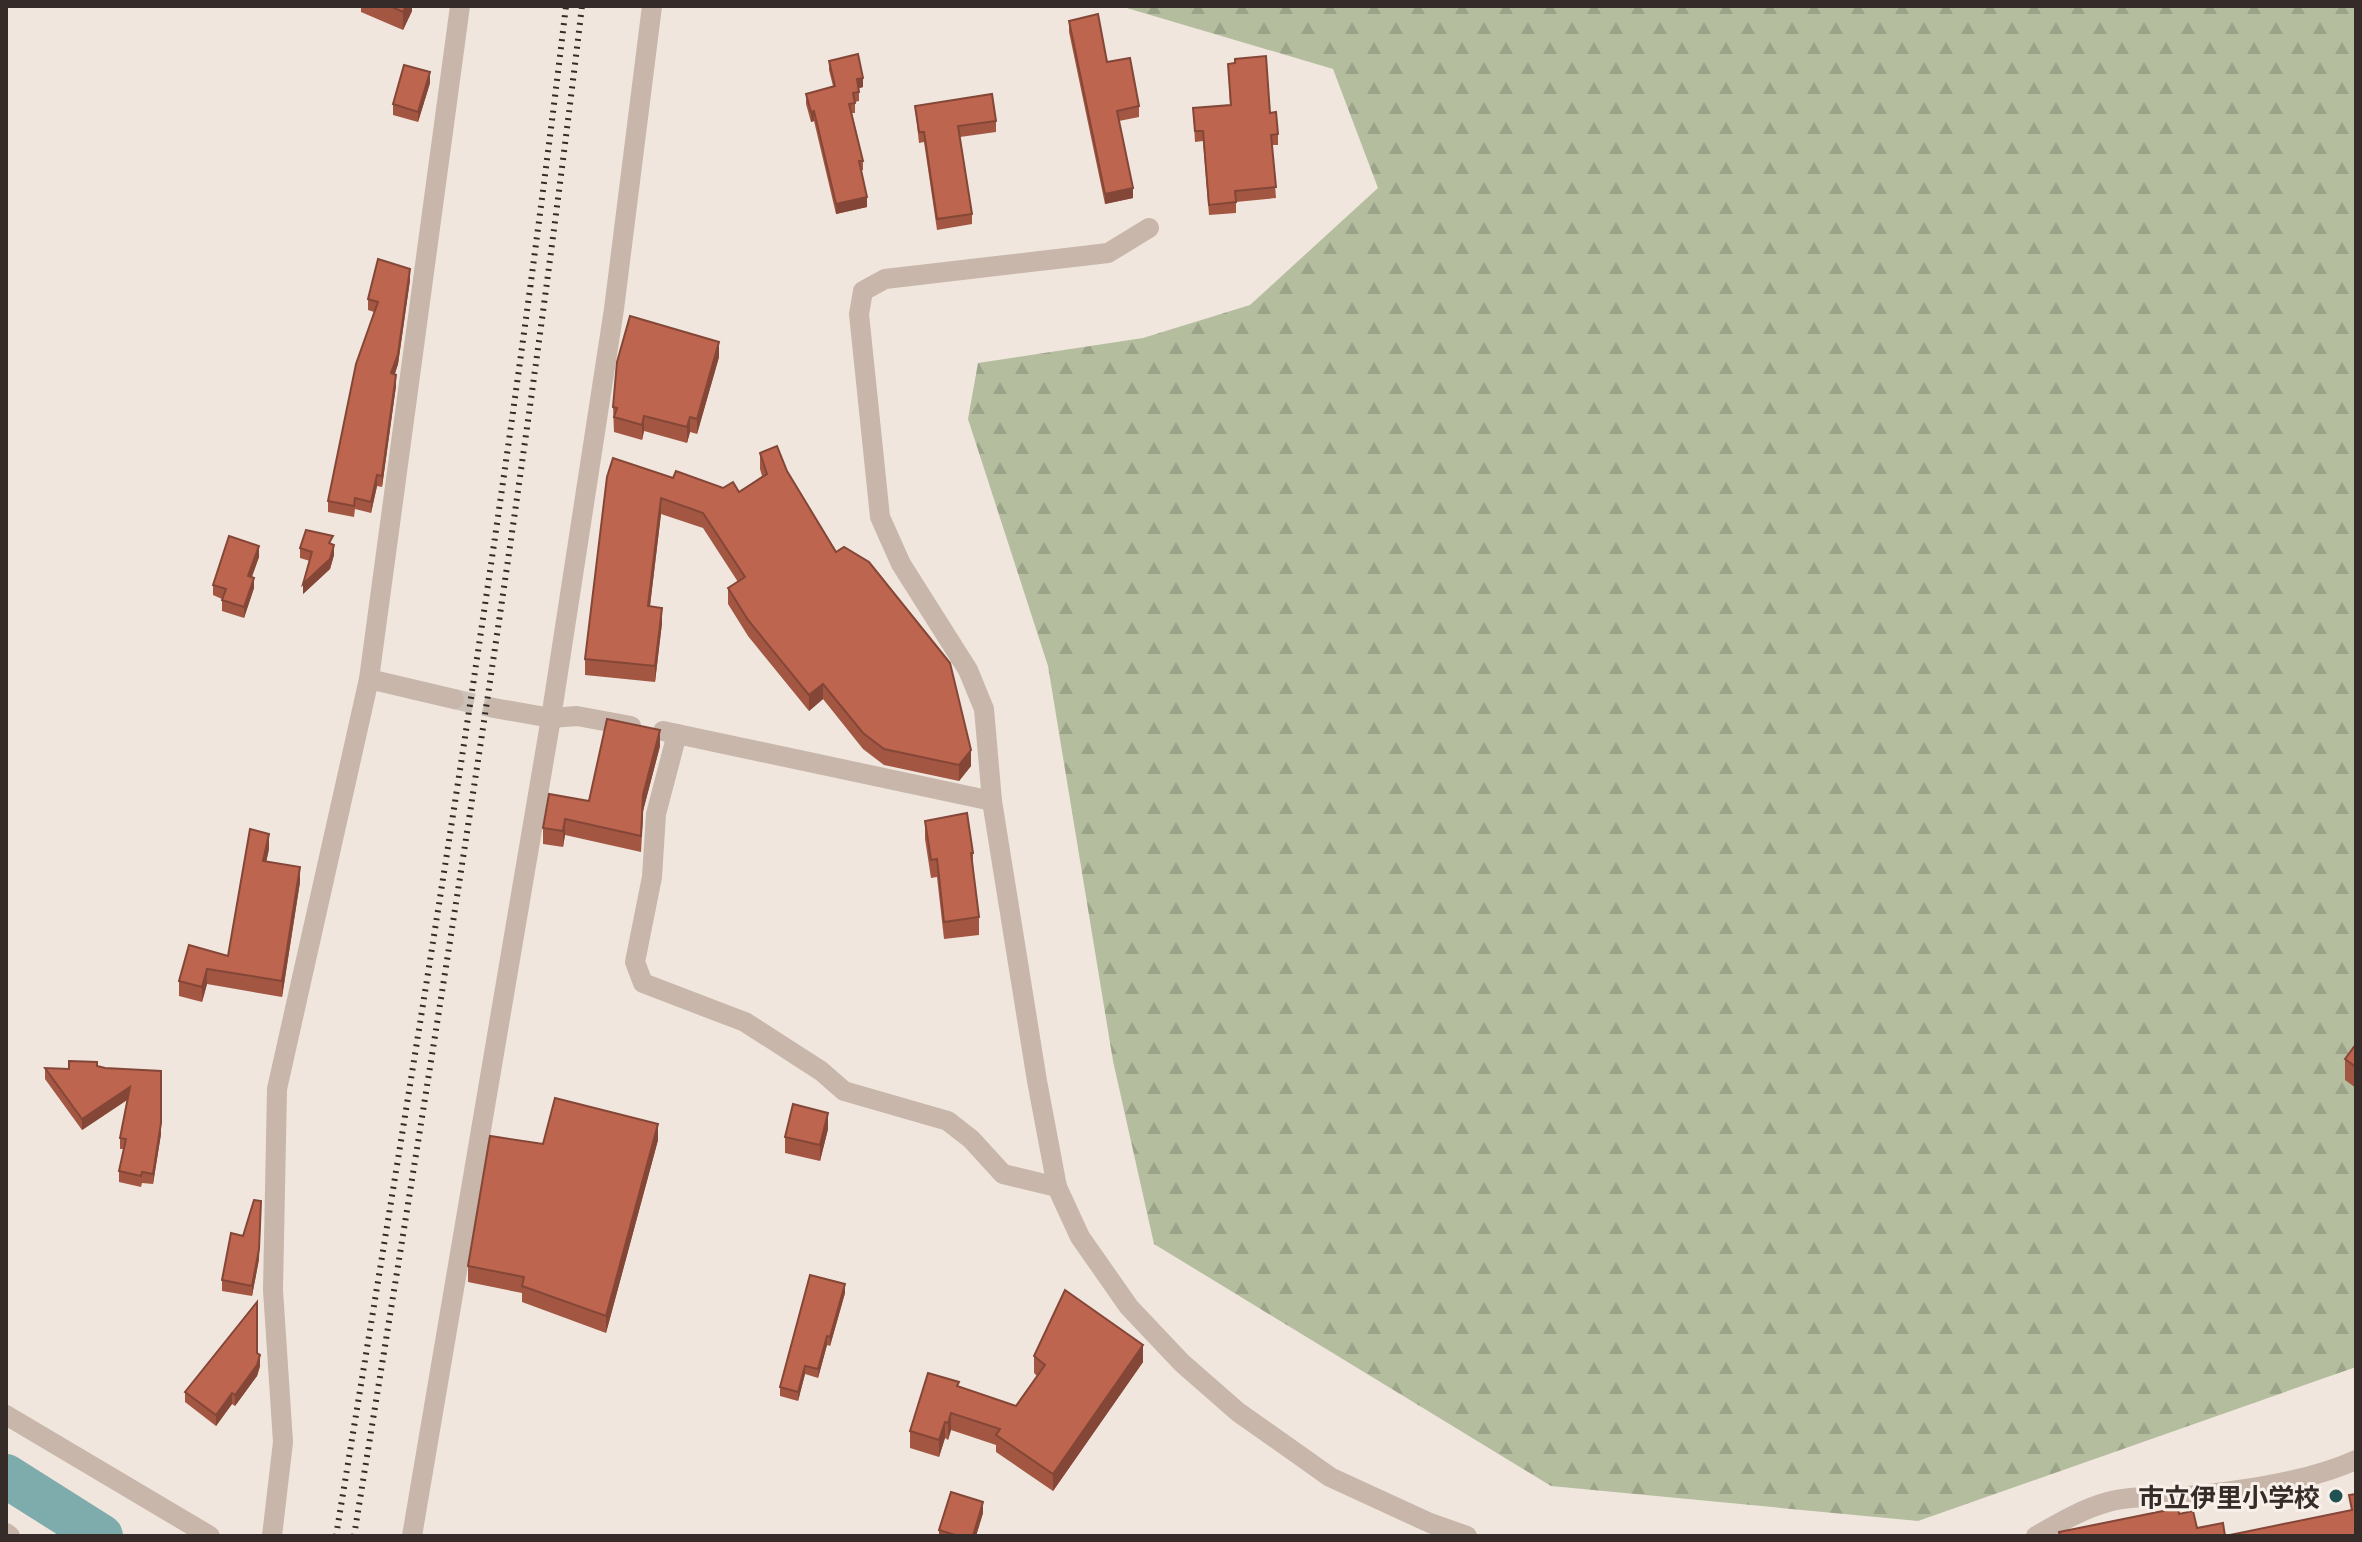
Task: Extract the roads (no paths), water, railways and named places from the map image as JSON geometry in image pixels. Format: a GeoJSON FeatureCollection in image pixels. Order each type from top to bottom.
{"type":"FeatureCollection","features":[{"type":"Feature","properties":{"kind":"street"},"geometry":{"type":"LineString","coordinates":[[272,1536],[283,1442],[273,1290],[277,1089],[369,679],[460,6]]}},
{"type":"Feature","properties":{"kind":"street"},"geometry":{"type":"LineString","coordinates":[[412,1536],[551,718],[614,309],[652,6]]}},
{"type":"Feature","properties":{"kind":"street"},"geometry":{"type":"LineString","coordinates":[[1149,228],[1108,253],[885,279],[863,291],[859,314],[880,517],[901,564],[968,670],[984,709],[992,801],[1037,1081],[1057,1187],[1080,1237],[1129,1307],[1182,1363],[1238,1412],[1330,1477],[1430,1523],[1467,1536]]}},
{"type":"Feature","properties":{"kind":"street"},"geometry":{"type":"LineString","coordinates":[[369,679],[454,699]]}},
{"type":"Feature","properties":{"kind":"street"},"geometry":{"type":"LineString","coordinates":[[494,708],[551,718],[577,716],[677,734],[992,801]]}},
{"type":"Feature","properties":{"kind":"street"},"geometry":{"type":"LineString","coordinates":[[677,734],[656,814],[652,877],[635,962],[643,983],[745,1022],[821,1071],[844,1091],[948,1121],[971,1139],[1003,1174],[1057,1187]]}},
{"type":"Feature","properties":{"kind":"street"},"geometry":{"type":"LineString","coordinates":[[6,1415],[210,1536]]}},
{"type":"Feature","properties":{"kind":"street"},"geometry":{"type":"LineString","coordinates":[[2036,1536],[2081,1511],[2111,1501],[2192,1495],[2292,1480],[2356,1460]]}},
{"type":"Feature","properties":{"kind":"waterway"},"geometry":{"type":"LineString","coordinates":[[6,1476],[101,1536]]}},
{"type":"Feature","properties":{"kind":"tunnel"},"geometry":{"type":"LineString","coordinates":[[454,699],[494,708]]}},
{"type":"Feature","properties":{"kind":"railway"},"geometry":{"type":"LineString","coordinates":[[336,1536],[489,581],[566,6]]}},
{"type":"Feature","properties":{"kind":"railway"},"geometry":{"type":"LineString","coordinates":[[354,1536],[505,581],[582,6]]}},
{"type":"Feature","properties":{"kind":"place","name":"市立伊里小学校"},"geometry":{"type":"Point","coordinates":[2336,1496]}}]}
